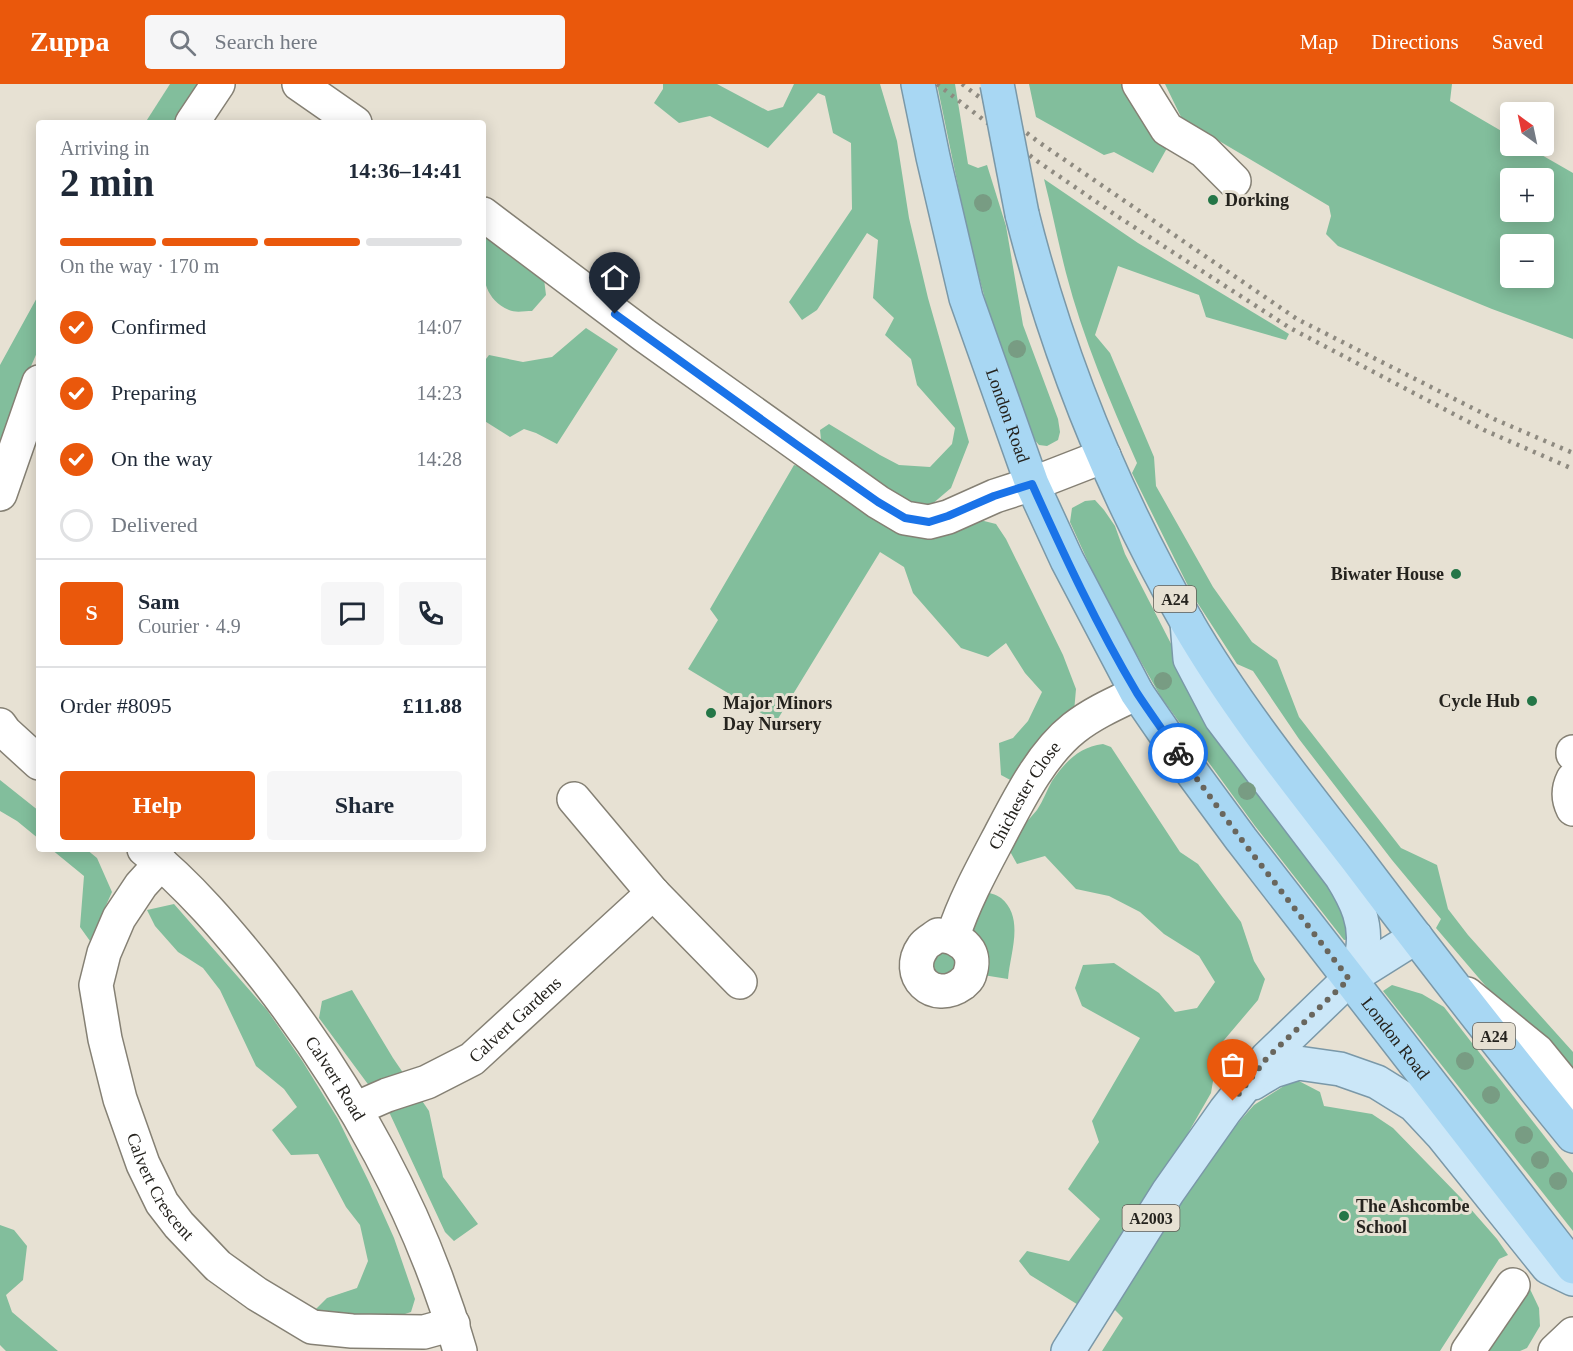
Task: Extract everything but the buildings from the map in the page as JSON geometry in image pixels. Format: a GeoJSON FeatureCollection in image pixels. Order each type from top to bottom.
{"type":"FeatureCollection","features":[{"type":"Feature","properties":{"kind":"highway","name":"London Road"},"geometry":{"type":"LineString","coordinates":[[918,84],[966,298],[1032,484],[1066,560],[1137,693],[1241,839],[1573,1267]]}},
{"type":"Feature","properties":{"kind":"highway","name":"A24"},"geometry":{"type":"LineString","coordinates":[[997,84],[1022,214],[1035,267],[1059,343],[1104,456],[1139,533],[1187,622],[1231,693],[1416,937],[1573,1136]]}},
{"type":"Feature","properties":{"kind":"main road"},"geometry":{"type":"LineString","coordinates":[[1187,622],[1190,659],[1221,718],[1341,876],[1355,899],[1363,923],[1362,954],[1349,979]]}},
{"type":"Feature","properties":{"kind":"main road"},"geometry":{"type":"LineString","coordinates":[[1349,979],[1416,937]]}},
{"type":"Feature","properties":{"kind":"main road","name":"A2003"},"geometry":{"type":"LineString","coordinates":[[1068,1351],[1168,1192],[1242,1090],[1267,1058],[1349,979]]}},
{"type":"Feature","properties":{"kind":"main road"},"geometry":{"type":"LineString","coordinates":[[1242,1090],[1273,1071],[1298,1063],[1340,1069],[1377,1082],[1414,1105],[1442,1135],[1548,1267],[1573,1279]]}},
{"type":"Feature","properties":{"kind":"street"},"geometry":{"type":"LineString","coordinates":[[194,120],[218,84]]}},
{"type":"Feature","properties":{"kind":"street"},"geometry":{"type":"LineString","coordinates":[[298,84],[351,120]]}},
{"type":"Feature","properties":{"kind":"street"},"geometry":{"type":"LineString","coordinates":[[1139,84],[1167,129],[1204,151],[1234,181]]}},
{"type":"Feature","properties":{"kind":"street"},"geometry":{"type":"LineString","coordinates":[[486,216],[673,356],[840,475],[905,518],[929,522],[1104,456]]}},
{"type":"Feature","properties":{"kind":"street"},"geometry":{"type":"LineString","coordinates":[[0,494],[36,391]]}},
{"type":"Feature","properties":{"kind":"street","name":"Chichester Close"},"geometry":{"type":"LineString","coordinates":[[953,936],[959,916],[986,860],[1018,801],[1046,759],[1073,729],[1101,710],[1137,693]]}},
{"type":"Feature","properties":{"kind":"street"},"geometry":{"type":"LineString","coordinates":[[0,725],[36,760]]}},
{"type":"Feature","properties":{"kind":"street"},"geometry":{"type":"LineString","coordinates":[[1573,779],[1569,786],[1569,801],[1573,809]]}},
{"type":"Feature","properties":{"kind":"street"},"geometry":{"type":"LineString","coordinates":[[574,800],[653,893],[740,982]]}},
{"type":"Feature","properties":{"kind":"street","name":"Calvert Road"},"geometry":{"type":"LineString","coordinates":[[153,856],[214,916],[263,975],[290,1010],[355,1109],[428,1255],[457,1338]]}},
{"type":"Feature","properties":{"kind":"street","name":"Calvert Crescent"},"geometry":{"type":"LineString","coordinates":[[153,856],[141,885],[119,918],[104,953],[96,985],[105,1039],[120,1099],[142,1164],[162,1203],[179,1225],[218,1266],[257,1294],[312,1327],[352,1331],[424,1332],[457,1338]]}},
{"type":"Feature","properties":{"kind":"street","name":"Calvert Gardens"},"geometry":{"type":"LineString","coordinates":[[355,1109],[387,1095],[427,1082],[472,1059],[653,893]]}},
{"type":"Feature","properties":{"kind":"street"},"geometry":{"type":"LineString","coordinates":[[1452,982],[1537,1051],[1573,1095]]}},
{"type":"Feature","properties":{"kind":"street"},"geometry":{"type":"LineString","coordinates":[[1468,1351],[1513,1285]]}},
{"type":"Feature","properties":{"kind":"street"},"geometry":{"type":"LineString","coordinates":[[1555,1351],[1573,1334]]}},
{"type":"Feature","properties":{"kind":"green space"},"geometry":{"type":"Polygon","coordinates":[[[170,84],[202,84],[178,120],[147,120],[170,84]]]}},
{"type":"Feature","properties":{"kind":"green space"},"geometry":{"type":"Polygon","coordinates":[[[663,84],[717,84],[768,111],[783,107],[794,84],[880,84],[897,141],[909,218],[928,298],[969,442],[951,488],[931,505],[898,504],[822,449],[820,430],[829,424],[899,465],[930,467],[952,444],[955,428],[917,385],[911,359],[885,335],[894,318],[873,298],[878,240],[867,233],[817,310],[802,320],[789,302],[852,209],[851,143],[833,133],[825,96],[818,93],[768,148],[710,116],[679,123],[654,103],[663,89],[663,84]]]}},
{"type":"Feature","properties":{"kind":"green space"},"geometry":{"type":"Polygon","coordinates":[[[937,84],[955,84],[968,164],[978,168],[987,165],[1006,226],[1023,325],[1058,419],[1060,432],[1058,440],[1047,446],[1039,445],[1033,438],[990,318],[968,235],[937,84]]]}},
{"type":"Feature","properties":{"kind":"green space"},"geometry":{"type":"Polygon","coordinates":[[[1029,84],[1128,84],[1171,141],[1153,173],[1114,152],[1104,155],[1036,117],[1029,84]]]}},
{"type":"Feature","properties":{"kind":"green space"},"geometry":{"type":"Polygon","coordinates":[[[1165,84],[1452,84],[1450,101],[1500,130],[1500,156],[1543,156],[1573,173],[1573,339],[1492,309],[1338,246],[1326,234],[1331,216],[1329,206],[1182,119],[1165,84]]]}},
{"type":"Feature","properties":{"kind":"green space"},"geometry":{"type":"Polygon","coordinates":[[[1044,179],[1138,243],[1289,334],[1286,340],[1206,317],[1199,295],[1118,266],[1095,335],[1110,353],[1154,457],[1156,486],[1213,587],[1252,642],[1277,660],[1299,717],[1401,848],[1437,865],[1448,909],[1468,935],[1573,1052],[1573,1088],[1436,928],[1441,919],[1392,860],[1299,739],[1253,671],[1237,664],[1193,596],[1132,473],[1137,463],[1080,322],[1044,179]]]}},
{"type":"Feature","properties":{"kind":"green space"},"geometry":{"type":"Polygon","coordinates":[[[486,234],[544,279],[546,295],[532,311],[517,312],[499,304],[491,296],[487,287],[486,234]]]}},
{"type":"Feature","properties":{"kind":"green space"},"geometry":{"type":"Polygon","coordinates":[[[36,299],[36,355],[0,450],[0,365],[36,299]]]}},
{"type":"Feature","properties":{"kind":"green space"},"geometry":{"type":"Polygon","coordinates":[[[586,328],[618,349],[557,444],[524,429],[510,437],[486,422],[486,359],[489,355],[523,362],[552,357],[586,328]]]}},
{"type":"Feature","properties":{"kind":"green space"},"geometry":{"type":"Polygon","coordinates":[[[794,465],[811,469],[906,536],[932,534],[980,520],[996,524],[1006,539],[1063,655],[1076,689],[1074,712],[1014,782],[1001,775],[999,743],[1013,738],[1028,721],[1042,692],[1025,673],[1006,643],[988,657],[961,648],[913,593],[904,567],[880,552],[776,722],[688,669],[718,620],[710,609],[794,465]]]}},
{"type":"Feature","properties":{"kind":"green space"},"geometry":{"type":"Polygon","coordinates":[[[1095,500],[1115,526],[1125,554],[1206,712],[1332,877],[1352,939],[1344,940],[1255,826],[1161,697],[1105,599],[1070,522],[1072,508],[1085,501],[1095,500]]]}},
{"type":"Feature","properties":{"kind":"green space"},"geometry":{"type":"Polygon","coordinates":[[[1103,744],[1111,747],[1180,852],[1198,864],[1241,922],[1254,961],[1265,979],[1258,1000],[1219,1046],[1211,1093],[1145,1208],[1080,1306],[1030,1275],[1019,1261],[1027,1251],[1069,1261],[1100,1219],[1068,1189],[1099,1142],[1092,1121],[1140,1038],[1082,1006],[1075,988],[1083,965],[1114,963],[1159,993],[1175,1012],[1197,1008],[1215,982],[1199,956],[1164,934],[1140,912],[1109,896],[1076,889],[1045,856],[1017,864],[1007,846],[1037,810],[1062,767],[1087,748],[1103,744]]]}},
{"type":"Feature","properties":{"kind":"green space"},"geometry":{"type":"Polygon","coordinates":[[[0,780],[36,809],[36,837],[17,821],[0,811],[0,780]]]}},
{"type":"Feature","properties":{"kind":"green space"},"geometry":{"type":"Polygon","coordinates":[[[55,852],[90,852],[97,858],[112,892],[90,941],[80,927],[84,876],[55,852]]]}},
{"type":"Feature","properties":{"kind":"green space"},"geometry":{"type":"Polygon","coordinates":[[[983,891],[1001,898],[1012,915],[1014,936],[1008,979],[983,975],[966,911],[983,891]]]}},
{"type":"Feature","properties":{"kind":"green space"},"geometry":{"type":"Polygon","coordinates":[[[174,904],[267,1010],[338,1119],[394,1238],[415,1299],[411,1312],[390,1319],[311,1314],[327,1298],[357,1288],[368,1261],[360,1225],[346,1207],[318,1154],[291,1155],[272,1130],[297,1107],[284,1089],[256,1066],[220,990],[203,968],[178,952],[155,926],[147,910],[174,904]]]}},
{"type":"Feature","properties":{"kind":"green space"},"geometry":{"type":"Polygon","coordinates":[[[940,945],[958,953],[956,977],[931,980],[925,956],[940,945]]]}},
{"type":"Feature","properties":{"kind":"green space"},"geometry":{"type":"Polygon","coordinates":[[[1392,985],[1422,994],[1444,1007],[1573,1173],[1573,1231],[1383,991],[1392,985]]]}},
{"type":"Feature","properties":{"kind":"green space"},"geometry":{"type":"Polygon","coordinates":[[[352,990],[393,1058],[429,1111],[443,1177],[478,1224],[454,1241],[445,1232],[390,1114],[319,1018],[322,1001],[352,990]]]}},
{"type":"Feature","properties":{"kind":"green space","name":"The Ashcombe School"},"geometry":{"type":"Polygon","coordinates":[[[1295,1079],[1320,1092],[1324,1106],[1372,1114],[1393,1128],[1461,1198],[1508,1255],[1499,1259],[1440,1351],[1102,1351],[1123,1318],[1112,1307],[1209,1156],[1254,1105],[1295,1079]]]}},
{"type":"Feature","properties":{"kind":"green space"},"geometry":{"type":"Polygon","coordinates":[[[0,1225],[14,1230],[27,1246],[23,1280],[6,1295],[12,1312],[58,1351],[6,1351],[0,1345],[0,1225]]]}},
{"type":"Feature","properties":{"kind":"green space"},"geometry":{"type":"Polygon","coordinates":[[[1529,1287],[1539,1308],[1540,1326],[1527,1348],[1520,1351],[1489,1351],[1529,1287]]]}},
{"type":"Feature","properties":{"kind":"railway"},"geometry":{"type":"LineString","coordinates":[[937,84],[1037,161],[1117,216],[1290,328],[1484,430],[1573,469]]}},
{"type":"Feature","properties":{"kind":"railway"},"geometry":{"type":"LineString","coordinates":[[962,84],[1040,143],[1297,319],[1494,419],[1573,453]]}},
{"type":"Feature","properties":{"kind":"way so far"},"geometry":{"type":"LineString","coordinates":[[1178,753],[1349,979],[1267,1058],[1233,1101]]}},
{"type":"Feature","properties":{"kind":"place","name":"Dorking"},"geometry":{"type":"Point","coordinates":[1213,200]}},
{"type":"Feature","properties":{"kind":"place","name":"Biwater House"},"geometry":{"type":"Point","coordinates":[1456,574]}},
{"type":"Feature","properties":{"kind":"place","name":"Cycle Hub"},"geometry":{"type":"Point","coordinates":[1532,701]}},
{"type":"Feature","properties":{"kind":"place","name":"Major Minors Day Nursery"},"geometry":{"type":"Point","coordinates":[711,713]}},
{"type":"Feature","properties":{"kind":"place","name":"The Ashcombe School"},"geometry":{"type":"Point","coordinates":[1344,1216]}},
{"type":"Feature","properties":{"kind":"route"},"geometry":{"type":"LineString","coordinates":[[615,314],[878,502],[905,518],[929,522],[994,496],[1032,484],[1066,560],[1101,627],[1137,693],[1178,753]]}}]}
